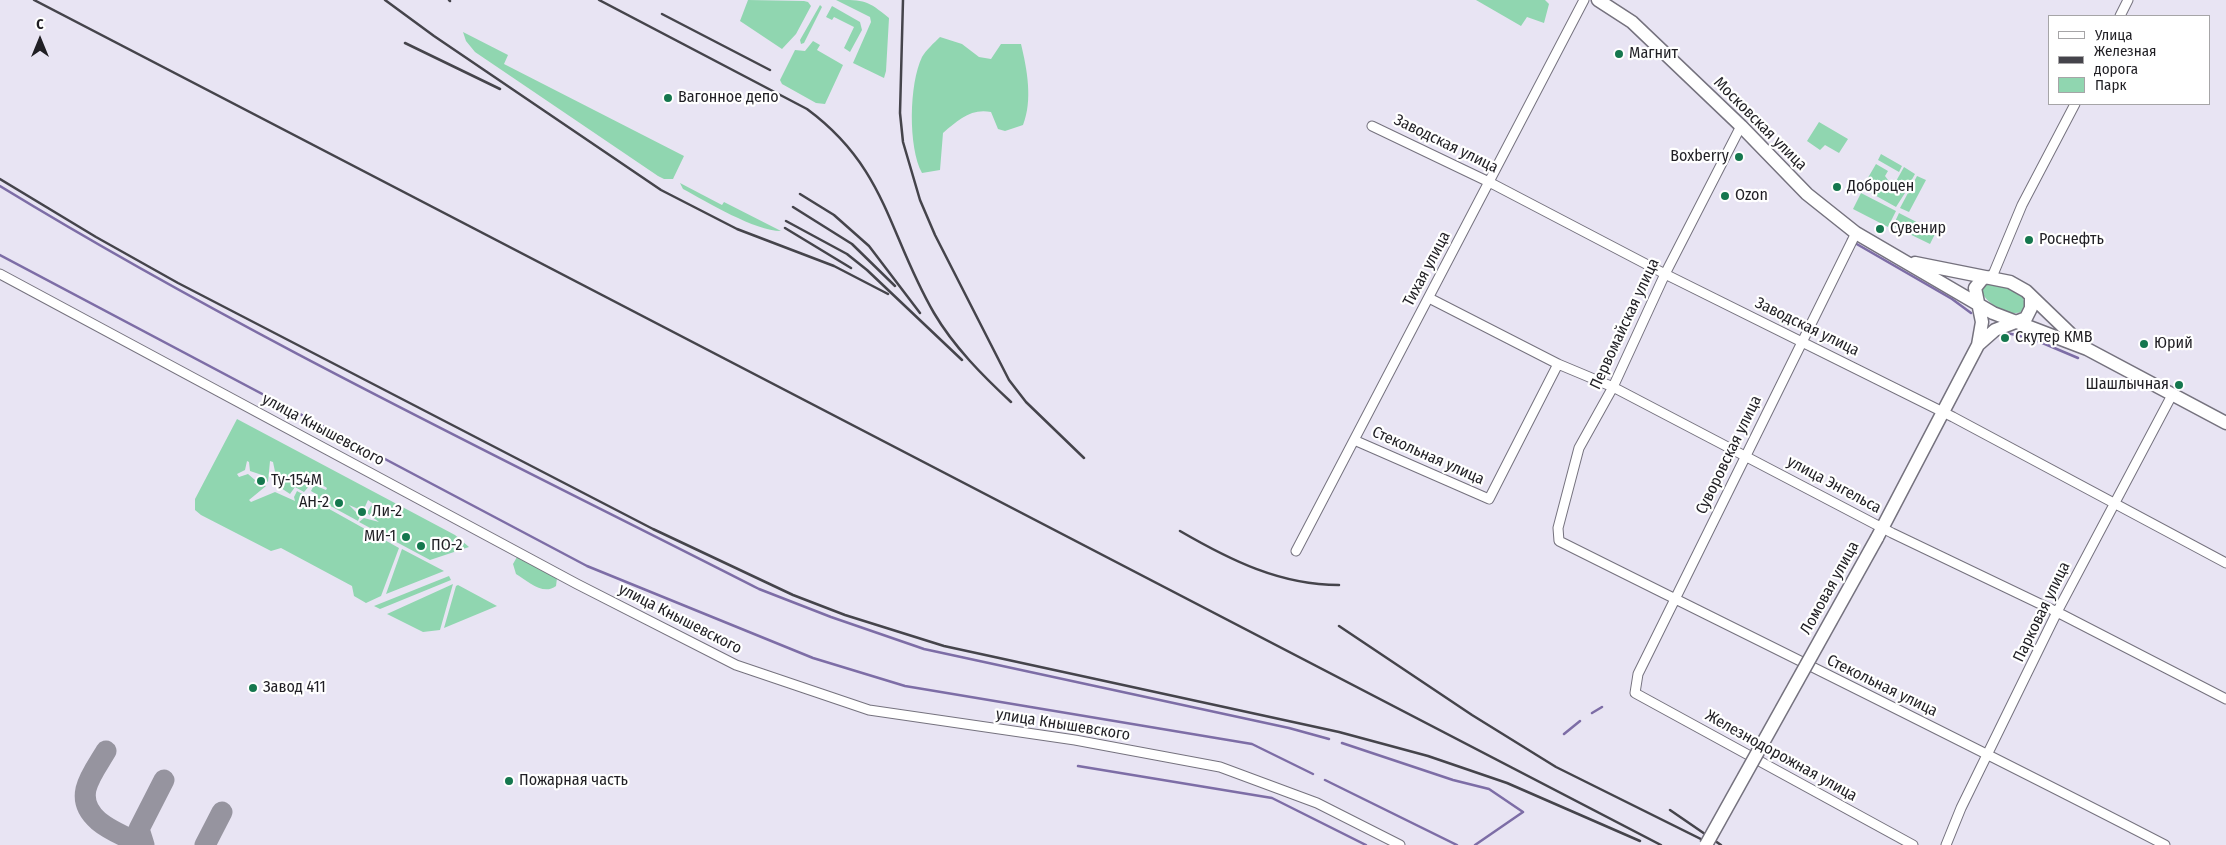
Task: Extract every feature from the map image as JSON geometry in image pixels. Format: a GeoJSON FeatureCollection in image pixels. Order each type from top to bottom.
{"type":"FeatureCollection","features":[{"type":"Feature","properties":{"kind":"main road","name":"Московская улица"},"geometry":{"type":"LineString","coordinates":[[1598,0],[1632,22],[1741,126],[1807,194],[1856,233],[1978,304],[2016,323],[2035,328],[2087,350],[2226,423]]}},
{"type":"Feature","properties":{"kind":"main road","name":"Московская улица"},"geometry":{"type":"LineString","coordinates":[[1905,261],[2010,282],[2031,297],[2087,350]]}},
{"type":"Feature","properties":{"kind":"main road"},"geometry":{"type":"LineString","coordinates":[[1978,345],[1982,322],[1975,292],[1977,284],[1983,278],[1992,277]]}},
{"type":"Feature","properties":{"kind":"main road"},"geometry":{"type":"LineString","coordinates":[[1978,345],[1995,330],[2016,323],[2029,315],[2032,308],[2031,297]]}},
{"type":"Feature","properties":{"kind":"main road","name":"Ломовая улица"},"geometry":{"type":"LineString","coordinates":[[1706,845],[1880,533],[1978,345]]}},
{"type":"Feature","properties":{"kind":"street","name":"Тихая улица"},"geometry":{"type":"LineString","coordinates":[[1296,551],[1584,0]]}},
{"type":"Feature","properties":{"kind":"street"},"geometry":{"type":"LineString","coordinates":[[2120,15],[2128,0]]}},
{"type":"Feature","properties":{"kind":"street"},"geometry":{"type":"LineString","coordinates":[[1992,277],[2022,206],[2073,105]]}},
{"type":"Feature","properties":{"kind":"street","name":"Заводская улица"},"geometry":{"type":"LineString","coordinates":[[1372,126],[1490,182],[1665,274],[1803,341],[1944,413],[2226,563]]}},
{"type":"Feature","properties":{"kind":"street","name":"Первомайская улица"},"geometry":{"type":"LineString","coordinates":[[1558,541],[1558,528],[1579,448],[1613,387],[1665,274],[1741,126]]}},
{"type":"Feature","properties":{"kind":"street","name":"Суворовская улица"},"geometry":{"type":"LineString","coordinates":[[1635,693],[1638,674],[1856,233]]}},
{"type":"Feature","properties":{"kind":"street","name":"улица Кнышевского"},"geometry":{"type":"LineString","coordinates":[[0,274],[577,584],[736,664],[869,710],[1075,740],[1220,767],[1317,803],[1400,845]]}},
{"type":"Feature","properties":{"kind":"street","name":"улица Энгельса"},"geometry":{"type":"LineString","coordinates":[[1429,298],[1558,364],[1613,387],[1746,456],[1880,533],[2057,612],[2226,700]]}},
{"type":"Feature","properties":{"kind":"street","name":"Стекольная улица"},"geometry":{"type":"LineString","coordinates":[[1354,440],[1489,499],[1558,364]]}},
{"type":"Feature","properties":{"kind":"street","name":"Парковая улица"},"geometry":{"type":"LineString","coordinates":[[1946,845],[1961,808],[2057,612],[2172,395]]}},
{"type":"Feature","properties":{"kind":"street","name":"Стекольная улица"},"geometry":{"type":"LineString","coordinates":[[1558,541],[1989,754],[2165,845]]}},
{"type":"Feature","properties":{"kind":"street","name":"Железнодорожная улица"},"geometry":{"type":"LineString","coordinates":[[1635,693],[1913,845]]}},
{"type":"Feature","properties":{"kind":"green space"},"geometry":{"type":"Polygon","coordinates":[[[748,0],[804,1],[808,2],[811,6],[796,34],[782,49],[740,21],[748,0]]]}},
{"type":"Feature","properties":{"kind":"green space"},"geometry":{"type":"Polygon","coordinates":[[[836,0],[865,2],[889,18],[884,78],[853,63],[871,22],[870,17],[836,0]]]}},
{"type":"Feature","properties":{"kind":"green space"},"geometry":{"type":"Polygon","coordinates":[[[1476,0],[1545,0],[1549,4],[1544,23],[1527,17],[1521,26],[1476,0]]]}},
{"type":"Feature","properties":{"kind":"green space"},"geometry":{"type":"Polygon","coordinates":[[[820,5],[822,7],[804,43],[801,44],[800,40],[820,5]]]}},
{"type":"Feature","properties":{"kind":"green space"},"geometry":{"type":"Polygon","coordinates":[[[832,6],[860,22],[862,30],[850,52],[844,48],[854,27],[834,17],[832,20],[826,17],[832,6]]]}},
{"type":"Feature","properties":{"kind":"green space"},"geometry":{"type":"Polygon","coordinates":[[[463,32],[508,55],[504,64],[684,156],[673,179],[664,179],[658,176],[475,52],[466,41],[463,32]]]}},
{"type":"Feature","properties":{"kind":"green space"},"geometry":{"type":"Polygon","coordinates":[[[940,37],[962,44],[979,57],[991,59],[1001,44],[1021,44],[1027,74],[1028,105],[1023,125],[1005,131],[998,129],[991,112],[977,112],[965,116],[943,133],[940,170],[922,173],[917,162],[912,132],[915,83],[922,57],[940,37]]]}},
{"type":"Feature","properties":{"kind":"green space"},"geometry":{"type":"Polygon","coordinates":[[[813,41],[820,45],[817,50],[843,65],[825,104],[816,103],[782,84],[780,80],[795,50],[805,51],[813,41]]]}},
{"type":"Feature","properties":{"kind":"green space"},"geometry":{"type":"Polygon","coordinates":[[[1819,122],[1848,139],[1839,153],[1825,145],[1820,150],[1807,141],[1819,122]]]}},
{"type":"Feature","properties":{"kind":"green space"},"geometry":{"type":"Polygon","coordinates":[[[1881,154],[1902,166],[1899,172],[1878,160],[1881,154]]]}},
{"type":"Feature","properties":{"kind":"green space"},"geometry":{"type":"Polygon","coordinates":[[[1876,164],[1888,171],[1885,176],[1891,184],[1905,193],[1896,207],[1862,188],[1876,164]]]}},
{"type":"Feature","properties":{"kind":"green space"},"geometry":{"type":"Polygon","coordinates":[[[1904,167],[1915,174],[1906,190],[1895,183],[1904,167]]]}},
{"type":"Feature","properties":{"kind":"green space"},"geometry":{"type":"Polygon","coordinates":[[[1917,176],[1926,180],[1909,212],[1900,208],[1917,176]]]}},
{"type":"Feature","properties":{"kind":"green space"},"geometry":{"type":"Polygon","coordinates":[[[680,183],[722,205],[724,202],[781,231],[770,230],[731,215],[683,189],[680,183]]]}},
{"type":"Feature","properties":{"kind":"green space"},"geometry":{"type":"Polygon","coordinates":[[[1861,193],[1896,211],[1888,227],[1853,209],[1861,193]]]}},
{"type":"Feature","properties":{"kind":"green space"},"geometry":{"type":"Polygon","coordinates":[[[1899,213],[1936,232],[1930,244],[1893,226],[1899,213]]]}},
{"type":"Feature","properties":{"kind":"green space"},"geometry":{"type":"Polygon","coordinates":[[[1996,282],[2023,297],[2025,306],[2021,312],[2010,313],[2004,311],[1992,304],[1984,296],[1981,291],[1984,286],[1996,282]]]}},
{"type":"Feature","properties":{"kind":"green space"},"geometry":{"type":"Polygon","coordinates":[[[237,419],[455,535],[469,547],[430,560],[359,522],[364,518],[379,522],[367,513],[371,506],[375,505],[368,500],[363,511],[349,505],[360,516],[358,521],[314,497],[316,494],[311,491],[314,485],[326,490],[327,488],[316,481],[320,474],[315,472],[313,479],[301,474],[299,476],[311,484],[304,492],[295,487],[290,494],[278,486],[273,462],[270,461],[268,482],[264,479],[265,476],[250,471],[249,462],[247,461],[245,470],[237,474],[239,477],[248,474],[255,480],[254,483],[266,486],[249,500],[251,502],[275,492],[295,501],[294,497],[297,491],[399,548],[381,596],[366,603],[354,596],[352,586],[281,548],[271,551],[201,515],[195,510],[195,499],[237,419]]]}},
{"type":"Feature","properties":{"kind":"green space"},"geometry":{"type":"Polygon","coordinates":[[[402,549],[444,571],[386,594],[402,549]]]}},
{"type":"Feature","properties":{"kind":"green space"},"geometry":{"type":"Polygon","coordinates":[[[517,557],[557,578],[556,586],[551,589],[541,588],[516,574],[513,564],[517,557]]]}},
{"type":"Feature","properties":{"kind":"green space"},"geometry":{"type":"Polygon","coordinates":[[[449,576],[451,580],[380,609],[374,606],[449,576]]]}},
{"type":"Feature","properties":{"kind":"green space"},"geometry":{"type":"Polygon","coordinates":[[[453,584],[440,630],[423,632],[387,614],[453,584]]]}},
{"type":"Feature","properties":{"kind":"green space"},"geometry":{"type":"Polygon","coordinates":[[[458,585],[497,606],[444,628],[456,586],[458,585]]]}},
{"type":"Feature","properties":{"kind":"waterway"},"geometry":{"type":"LineString","coordinates":[[0,186],[92,241],[280,345],[471,444],[759,589],[831,617],[924,649],[1289,728],[1329,739]]}},
{"type":"Feature","properties":{"kind":"waterway"},"geometry":{"type":"LineString","coordinates":[[1848,239],[1952,299],[1971,313]]}},
{"type":"Feature","properties":{"kind":"waterway"},"geometry":{"type":"LineString","coordinates":[[0,255],[587,566],[813,658],[905,686],[1252,744],[1313,774]]}},
{"type":"Feature","properties":{"kind":"waterway"},"geometry":{"type":"LineString","coordinates":[[2007,333],[2033,339],[2078,358]]}},
{"type":"Feature","properties":{"kind":"waterway"},"geometry":{"type":"LineString","coordinates":[[1592,713],[1602,707]]}},
{"type":"Feature","properties":{"kind":"waterway"},"geometry":{"type":"LineString","coordinates":[[1564,734],[1580,721]]}},
{"type":"Feature","properties":{"kind":"waterway"},"geometry":{"type":"LineString","coordinates":[[1342,743],[1453,780],[1489,789],[1523,812],[1475,845]]}},
{"type":"Feature","properties":{"kind":"waterway"},"geometry":{"type":"LineString","coordinates":[[1078,766],[1272,798],[1366,845]]}},
{"type":"Feature","properties":{"kind":"waterway"},"geometry":{"type":"LineString","coordinates":[[1325,780],[1457,845]]}},
{"type":"Feature","properties":{"kind":"taxiway"},"geometry":{"type":"LineString","coordinates":[[106,751],[87,784],[86,800],[89,810],[95,818],[113,831],[143,845]]}},
{"type":"Feature","properties":{"kind":"taxiway"},"geometry":{"type":"LineString","coordinates":[[144,845],[139,829],[164,780]]}},
{"type":"Feature","properties":{"kind":"taxiway"},"geometry":{"type":"LineString","coordinates":[[205,845],[222,812]]}},
{"type":"Feature","properties":{"kind":"railway"},"geometry":{"type":"LineString","coordinates":[[34,0],[1661,845]]}},
{"type":"Feature","properties":{"kind":"railway"},"geometry":{"type":"LineString","coordinates":[[385,0],[434,36],[661,190],[737,229],[834,266],[888,294]]}},
{"type":"Feature","properties":{"kind":"railway"},"geometry":{"type":"LineString","coordinates":[[599,0],[807,109],[834,131],[854,155],[870,179],[919,284],[942,326],[970,361],[1011,402]]}},
{"type":"Feature","properties":{"kind":"railway"},"geometry":{"type":"LineString","coordinates":[[903,0],[900,113],[903,142],[920,200],[935,235],[1009,380],[1026,402],[1084,458]]}},
{"type":"Feature","properties":{"kind":"railway"},"geometry":{"type":"LineString","coordinates":[[662,14],[770,70]]}},
{"type":"Feature","properties":{"kind":"railway"},"geometry":{"type":"LineString","coordinates":[[405,43],[500,89]]}},
{"type":"Feature","properties":{"kind":"railway"},"geometry":{"type":"LineString","coordinates":[[0,179],[96,237],[178,283],[653,529],[793,595],[845,615],[944,646],[1339,732],[1428,756],[1507,783],[1640,841]]}},
{"type":"Feature","properties":{"kind":"railway"},"geometry":{"type":"LineString","coordinates":[[800,194],[834,215],[869,246],[920,313]]}},
{"type":"Feature","properties":{"kind":"railway"},"geometry":{"type":"LineString","coordinates":[[793,207],[852,244],[895,286]]}},
{"type":"Feature","properties":{"kind":"railway"},"geometry":{"type":"LineString","coordinates":[[786,221],[847,254],[867,270],[962,360]]}},
{"type":"Feature","properties":{"kind":"railway"},"geometry":{"type":"LineString","coordinates":[[785,228],[851,268]]}},
{"type":"Feature","properties":{"kind":"railway"},"geometry":{"type":"LineString","coordinates":[[1180,531],[1237,561],[1276,576],[1296,581],[1339,585]]}},
{"type":"Feature","properties":{"kind":"railway"},"geometry":{"type":"LineString","coordinates":[[1339,626],[1472,715],[1556,767],[1713,845]]}},
{"type":"Feature","properties":{"kind":"railway"},"geometry":{"type":"LineString","coordinates":[[1670,810],[1721,845]]}},
{"type":"Feature","properties":{"kind":"place","name":"Магнит"},"geometry":{"type":"Point","coordinates":[1619,54]}},
{"type":"Feature","properties":{"kind":"place","name":"Вагонное депо"},"geometry":{"type":"Point","coordinates":[668,98]}},
{"type":"Feature","properties":{"kind":"place","name":"Boxberry"},"geometry":{"type":"Point","coordinates":[1739,157]}},
{"type":"Feature","properties":{"kind":"place","name":"Доброцен"},"geometry":{"type":"Point","coordinates":[1837,187]}},
{"type":"Feature","properties":{"kind":"place","name":"Ozon"},"geometry":{"type":"Point","coordinates":[1725,196]}},
{"type":"Feature","properties":{"kind":"place","name":"Сувенир"},"geometry":{"type":"Point","coordinates":[1880,229]}},
{"type":"Feature","properties":{"kind":"place","name":"Роснефть"},"geometry":{"type":"Point","coordinates":[2029,240]}},
{"type":"Feature","properties":{"kind":"place","name":"Скутер КМВ"},"geometry":{"type":"Point","coordinates":[2005,338]}},
{"type":"Feature","properties":{"kind":"place","name":"Юрий"},"geometry":{"type":"Point","coordinates":[2144,344]}},
{"type":"Feature","properties":{"kind":"place","name":"Шашлычная"},"geometry":{"type":"Point","coordinates":[2179,385]}},
{"type":"Feature","properties":{"kind":"place","name":"Ту-154М"},"geometry":{"type":"Point","coordinates":[261,481]}},
{"type":"Feature","properties":{"kind":"place","name":"АН-2"},"geometry":{"type":"Point","coordinates":[339,503]}},
{"type":"Feature","properties":{"kind":"place","name":"Ли-2"},"geometry":{"type":"Point","coordinates":[362,512]}},
{"type":"Feature","properties":{"kind":"place","name":"МИ-1"},"geometry":{"type":"Point","coordinates":[406,537]}},
{"type":"Feature","properties":{"kind":"place","name":"ПО-2"},"geometry":{"type":"Point","coordinates":[421,546]}},
{"type":"Feature","properties":{"kind":"place","name":"Завод 411"},"geometry":{"type":"Point","coordinates":[253,688]}},
{"type":"Feature","properties":{"kind":"place","name":"Пожарная часть"},"geometry":{"type":"Point","coordinates":[509,781]}}]}
